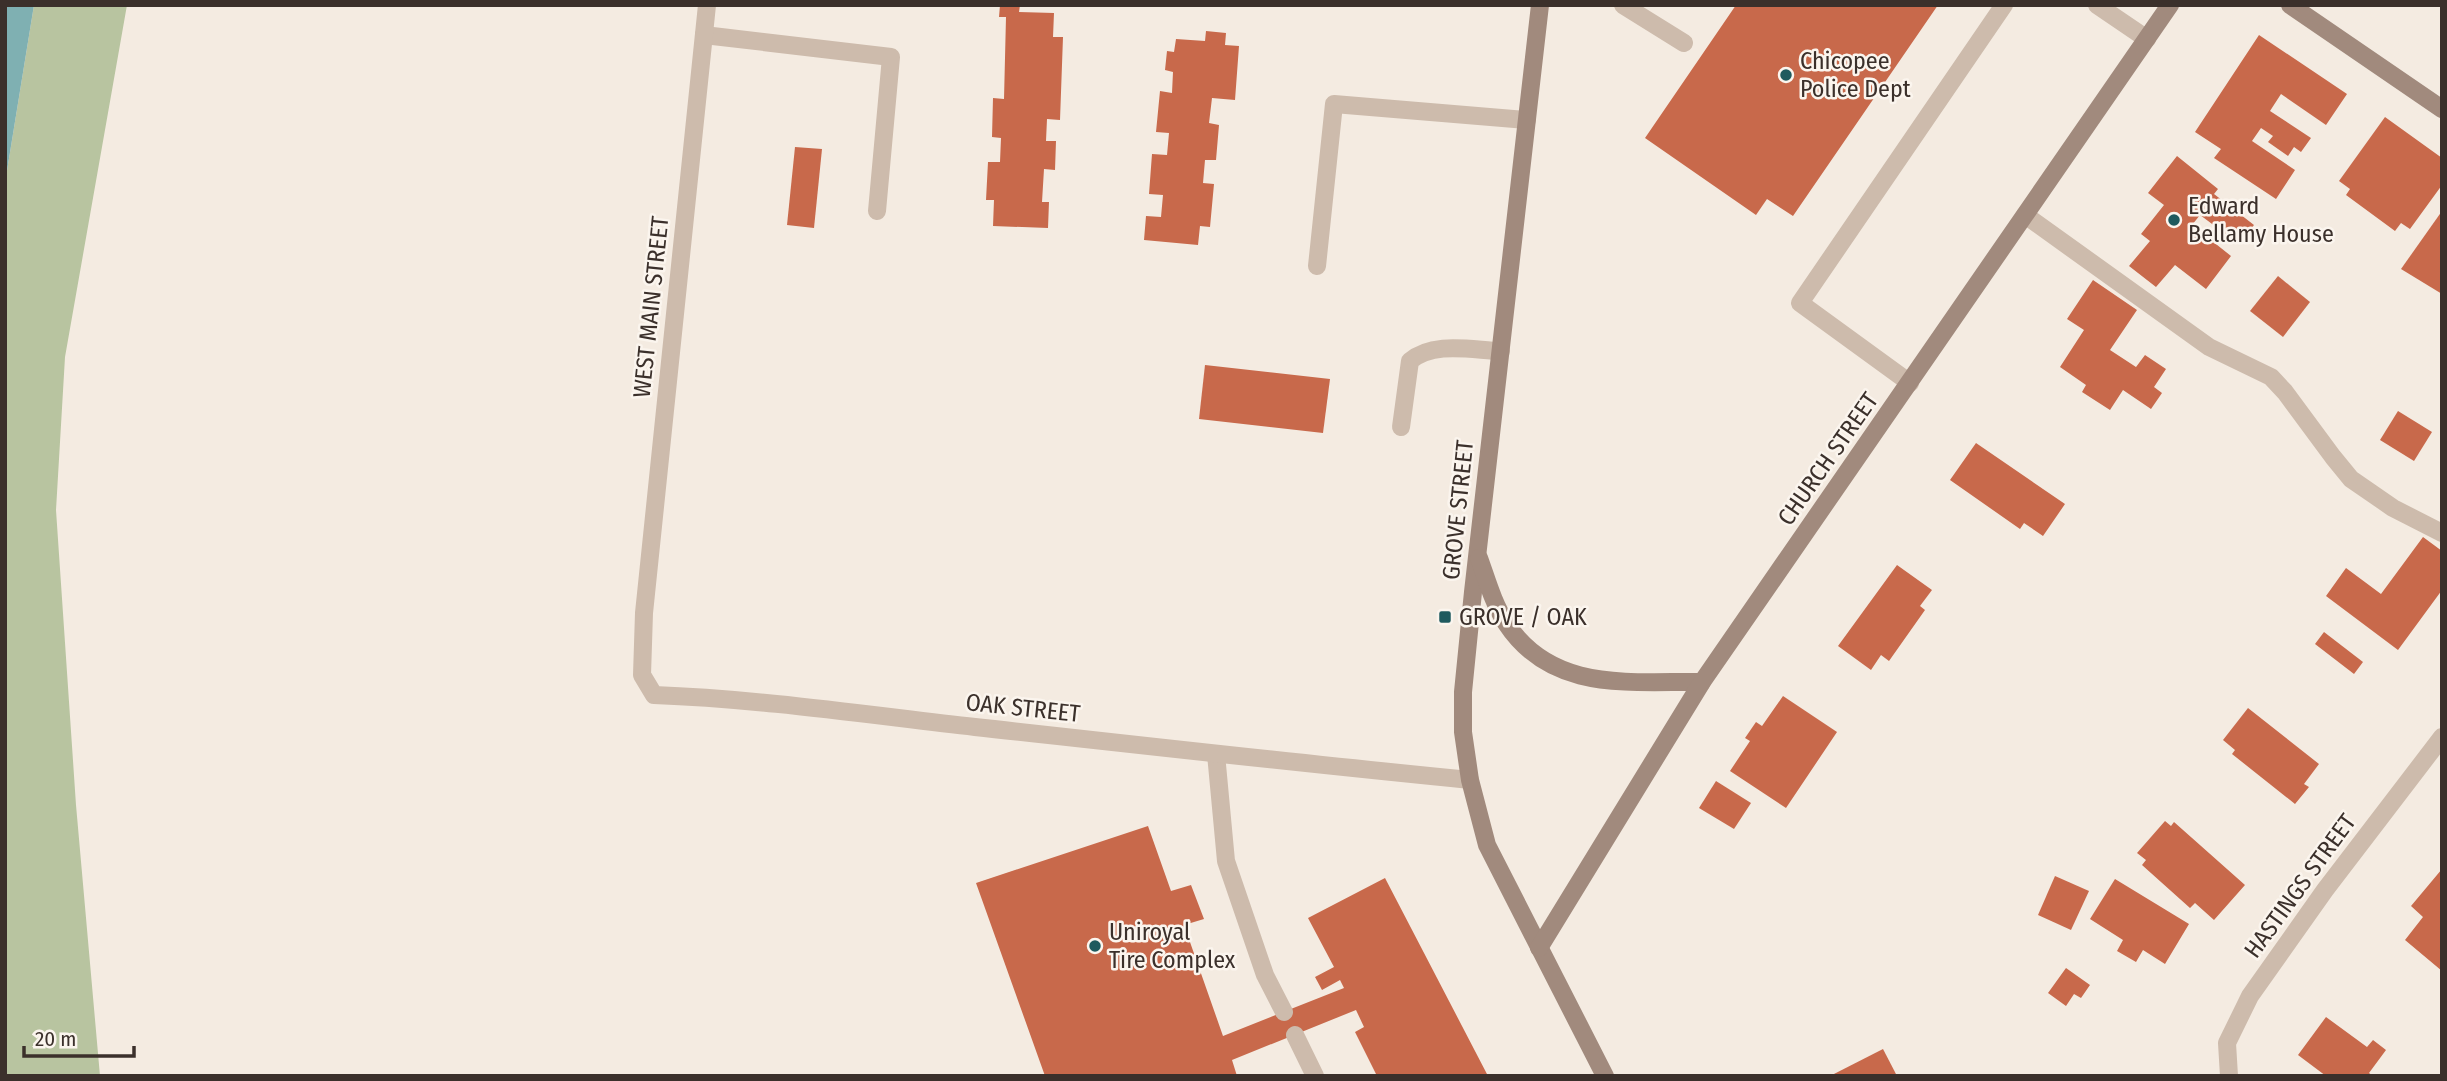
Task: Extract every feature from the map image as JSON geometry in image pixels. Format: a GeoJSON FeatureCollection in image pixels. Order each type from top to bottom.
{"type":"FeatureCollection","features":[{"type":"Feature","properties":{"kind":"main road","name":"GROVE STREET"},"geometry":{"type":"LineString","coordinates":[[1540,5],[1477,554],[1463,692],[1463,732],[1470,780],[1487,845],[1605,1076]]}},
{"type":"Feature","properties":{"kind":"main road","name":"CHURCH STREET"},"geometry":{"type":"LineString","coordinates":[[1539,948],[1702,682],[2170,5]]}},
{"type":"Feature","properties":{"kind":"main road"},"geometry":{"type":"LineString","coordinates":[[2290,5],[2442,109]]}},
{"type":"Feature","properties":{"kind":"main road"},"geometry":{"type":"LineString","coordinates":[[1477,554],[1494,602],[1506,623],[1517,638],[1545,663],[1569,674],[1595,680],[1702,682]]}},
{"type":"Feature","properties":{"kind":"street","name":"WEST MAIN STREET"},"geometry":{"type":"LineString","coordinates":[[644,613],[707,5]]}},
{"type":"Feature","properties":{"kind":"street"},"geometry":{"type":"LineString","coordinates":[[1623,5],[1684,43]]}},
{"type":"Feature","properties":{"kind":"street"},"geometry":{"type":"LineString","coordinates":[[1910,383],[1800,303],[2004,5]]}},
{"type":"Feature","properties":{"kind":"street"},"geometry":{"type":"LineString","coordinates":[[2098,5],[2147,40]]}},
{"type":"Feature","properties":{"kind":"street"},"geometry":{"type":"LineString","coordinates":[[704,35],[891,57],[877,212]]}},
{"type":"Feature","properties":{"kind":"street"},"geometry":{"type":"LineString","coordinates":[[1317,266],[1334,104],[1527,120]]}},
{"type":"Feature","properties":{"kind":"street"},"geometry":{"type":"LineString","coordinates":[[2025,215],[2209,346],[2271,377],[2285,391],[2351,479],[2393,508],[2442,533]]}},
{"type":"Feature","properties":{"kind":"street"},"geometry":{"type":"LineString","coordinates":[[1401,427],[1410,361],[1420,352],[1437,349],[1500,351]]}},
{"type":"Feature","properties":{"kind":"street","name":"OAK STREET"},"geometry":{"type":"LineString","coordinates":[[644,613],[642,675],[654,695],[853,713],[1470,780]]}},
{"type":"Feature","properties":{"kind":"street","name":"HASTINGS STREET"},"geometry":{"type":"LineString","coordinates":[[2229,1076],[2227,1043],[2250,996],[2325,890],[2442,737]]}},
{"type":"Feature","properties":{"kind":"street"},"geometry":{"type":"LineString","coordinates":[[1216,754],[1226,861],[1265,975],[1284,1012]]}},
{"type":"Feature","properties":{"kind":"street"},"geometry":{"type":"LineString","coordinates":[[1295,1035],[1315,1076]]}},
{"type":"Feature","properties":{"kind":"green space"},"geometry":{"type":"Polygon","coordinates":[[[34,5],[127,5],[65,357],[56,510],[76,805],[100,1076],[5,1076],[5,183],[34,5]]]}},
{"type":"Feature","properties":{"kind":"water"},"geometry":{"type":"Polygon","coordinates":[[[5,5],[34,5],[5,183],[5,5]]]}},
{"type":"Feature","properties":{"kind":"building"},"geometry":{"type":"Polygon","coordinates":[[[1000,5],[1020,5],[1019,12],[1054,13],[1053,37],[1063,37],[1060,120],[1047,119],[1046,141],[1056,141],[1055,170],[1044,169],[1042,202],[1049,202],[1048,228],[993,226],[994,200],[986,200],[988,162],[1000,162],[1001,138],[992,137],[993,98],[1004,99],[1006,17],[999,17],[1000,5]]]}},
{"type":"Feature","properties":{"kind":"building"},"geometry":{"type":"Polygon","coordinates":[[[1736,5],[1938,5],[1793,216],[1767,199],[1756,215],[1645,138],[1736,5]]]}},
{"type":"Feature","properties":{"kind":"building"},"geometry":{"type":"Polygon","coordinates":[[[1206,31],[1226,33],[1225,45],[1239,46],[1235,100],[1212,98],[1209,123],[1219,125],[1216,160],[1205,160],[1203,183],[1214,184],[1210,227],[1200,226],[1198,245],[1144,240],[1146,216],[1161,217],[1163,195],[1149,194],[1152,154],[1167,155],[1169,133],[1156,132],[1160,91],[1172,93],[1173,72],[1165,70],[1167,51],[1174,52],[1176,39],[1205,41],[1206,31]]]}},
{"type":"Feature","properties":{"kind":"building"},"geometry":{"type":"Polygon","coordinates":[[[2259,35],[2347,94],[2326,125],[2281,94],[2270,111],[2311,138],[2301,152],[2294,147],[2288,156],[2268,142],[2273,136],[2261,128],[2252,141],[2295,170],[2276,199],[2214,158],[2221,149],[2195,132],[2259,35]]]}},
{"type":"Feature","properties":{"kind":"building"},"geometry":{"type":"Polygon","coordinates":[[[2385,117],[2442,158],[2442,185],[2410,229],[2401,223],[2395,231],[2346,195],[2350,189],[2339,181],[2385,117]]]}},
{"type":"Feature","properties":{"kind":"building"},"geometry":{"type":"Polygon","coordinates":[[[795,147],[822,149],[814,228],[787,225],[795,147]]]}},
{"type":"Feature","properties":{"kind":"building","name":"Edward Bellamy House"},"geometry":{"type":"Polygon","coordinates":[[[2177,156],[2218,189],[2214,194],[2254,225],[2239,244],[2200,215],[2192,225],[2231,256],[2206,289],[2175,265],[2156,287],[2129,266],[2150,241],[2141,234],[2164,205],[2148,193],[2177,156]]]}},
{"type":"Feature","properties":{"kind":"building"},"geometry":{"type":"Polygon","coordinates":[[[2442,211],[2442,294],[2401,269],[2442,211]]]}},
{"type":"Feature","properties":{"kind":"building"},"geometry":{"type":"Polygon","coordinates":[[[2278,276],[2310,302],[2283,337],[2250,311],[2278,276]]]}},
{"type":"Feature","properties":{"kind":"building"},"geometry":{"type":"Polygon","coordinates":[[[2093,280],[2137,310],[2110,350],[2136,367],[2145,355],[2166,369],[2154,387],[2162,393],[2151,409],[2123,390],[2110,410],[2082,392],[2086,385],[2060,367],[2084,330],[2067,319],[2093,280]]]}},
{"type":"Feature","properties":{"kind":"building"},"geometry":{"type":"Polygon","coordinates":[[[1205,365],[1330,379],[1323,433],[1199,419],[1205,365]]]}},
{"type":"Feature","properties":{"kind":"building"},"geometry":{"type":"Polygon","coordinates":[[[2398,411],[2432,432],[2414,461],[2380,440],[2398,411]]]}},
{"type":"Feature","properties":{"kind":"building"},"geometry":{"type":"Polygon","coordinates":[[[1976,443],[2065,504],[2043,536],[2024,523],[2020,529],[1950,480],[1976,443]]]}},
{"type":"Feature","properties":{"kind":"building"},"geometry":{"type":"Polygon","coordinates":[[[2423,537],[2442,551],[2442,590],[2398,650],[2326,596],[2346,568],[2381,594],[2423,537]]]}},
{"type":"Feature","properties":{"kind":"building"},"geometry":{"type":"Polygon","coordinates":[[[1897,565],[1932,590],[1920,606],[1925,610],[1889,661],[1881,655],[1871,670],[1838,646],[1897,565]]]}},
{"type":"Feature","properties":{"kind":"building"},"geometry":{"type":"Polygon","coordinates":[[[2324,632],[2363,662],[2354,674],[2315,644],[2324,632]]]}},
{"type":"Feature","properties":{"kind":"building"},"geometry":{"type":"Polygon","coordinates":[[[1783,696],[1837,732],[1786,808],[1730,771],[1750,741],[1745,738],[1756,722],[1762,726],[1783,696]]]}},
{"type":"Feature","properties":{"kind":"building"},"geometry":{"type":"Polygon","coordinates":[[[2248,708],[2319,764],[2304,784],[2309,787],[2295,804],[2232,754],[2235,750],[2223,740],[2248,708]]]}},
{"type":"Feature","properties":{"kind":"building"},"geometry":{"type":"Polygon","coordinates":[[[1716,781],[1751,803],[1734,829],[1699,808],[1716,781]]]}},
{"type":"Feature","properties":{"kind":"building"},"geometry":{"type":"Polygon","coordinates":[[[2165,821],[2171,826],[2174,822],[2245,885],[2214,920],[2195,903],[2190,908],[2142,865],[2146,860],[2137,853],[2165,821]]]}},
{"type":"Feature","properties":{"kind":"building","name":"Uniroyal Tire Complex"},"geometry":{"type":"Polygon","coordinates":[[[1148,826],[1171,891],[1191,885],[1204,919],[1184,925],[1223,1036],[1344,988],[1340,980],[1322,990],[1315,977],[1334,967],[1308,918],[1385,878],[1488,1076],[1377,1076],[1355,1032],[1364,1027],[1356,1010],[1232,1060],[1237,1076],[1045,1076],[976,883],[1148,826]]]}},
{"type":"Feature","properties":{"kind":"building"},"geometry":{"type":"Polygon","coordinates":[[[2442,869],[2442,971],[2405,940],[2423,917],[2411,906],[2442,869]]]}},
{"type":"Feature","properties":{"kind":"building"},"geometry":{"type":"Polygon","coordinates":[[[2055,876],[2089,891],[2071,930],[2038,915],[2055,876]]]}},
{"type":"Feature","properties":{"kind":"building"},"geometry":{"type":"Polygon","coordinates":[[[2115,879],[2189,924],[2165,964],[2143,950],[2136,962],[2117,951],[2123,940],[2090,919],[2115,879]]]}},
{"type":"Feature","properties":{"kind":"building"},"geometry":{"type":"Polygon","coordinates":[[[2066,968],[2090,985],[2081,998],[2074,994],[2066,1006],[2048,993],[2066,968]]]}},
{"type":"Feature","properties":{"kind":"building"},"geometry":{"type":"Polygon","coordinates":[[[2326,1017],[2367,1047],[2373,1040],[2386,1050],[2369,1073],[2373,1076],[2326,1076],[2298,1055],[2326,1017]]]}},
{"type":"Feature","properties":{"kind":"building"},"geometry":{"type":"Polygon","coordinates":[[[1883,1049],[1897,1076],[1830,1076],[1883,1049]]]}},
{"type":"Feature","properties":{"kind":"place","name":"Chicopee Police Dept"},"geometry":{"type":"Point","coordinates":[1786,75]}},
{"type":"Feature","properties":{"kind":"place","name":"Edward Bellamy House"},"geometry":{"type":"Point","coordinates":[2174,220]}},
{"type":"Feature","properties":{"kind":"place","name":"GROVE / OAK"},"geometry":{"type":"Point","coordinates":[1445,617]}},
{"type":"Feature","properties":{"kind":"place","name":"Uniroyal Tire Complex"},"geometry":{"type":"Point","coordinates":[1095,946]}}]}
